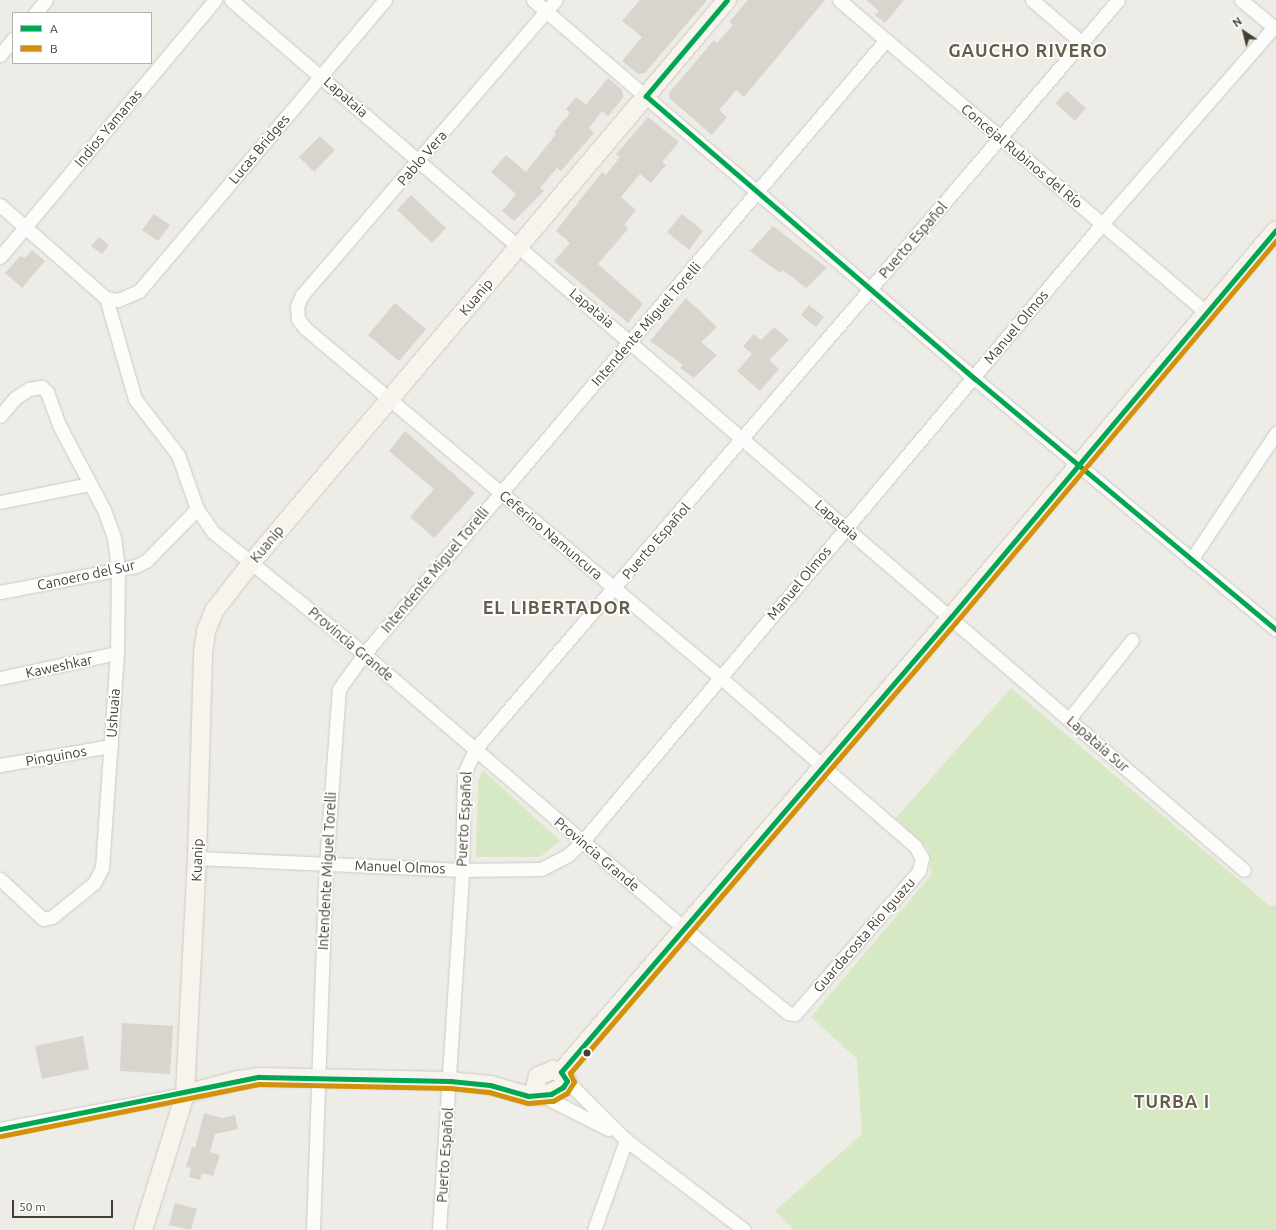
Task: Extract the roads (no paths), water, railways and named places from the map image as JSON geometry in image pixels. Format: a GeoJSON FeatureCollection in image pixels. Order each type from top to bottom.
{"type":"FeatureCollection","features":[{"type":"Feature","properties":{"kind":"main road","name":"Kuanip"},"geometry":{"type":"LineString","coordinates":[[143,1230],[185,1094],[197,858],[204,653],[206,631],[214,611],[252,562],[727,0]]}},
{"type":"Feature","properties":{"kind":"main road"},"geometry":{"type":"LineString","coordinates":[[185,1094],[238,1080],[258,1077],[450,1081],[490,1085],[515,1093],[540,1096],[557,1090],[564,1076],[685,928],[951,617],[1077,465],[1276,230]]}},
{"type":"Feature","properties":{"kind":"main road"},"geometry":{"type":"LineString","coordinates":[[490,1085],[538,1076],[553,1070],[564,1076]]}},
{"type":"Feature","properties":{"kind":"main road"},"geometry":{"type":"LineString","coordinates":[[538,1076],[534,1088],[540,1096]]}},
{"type":"Feature","properties":{"kind":"street"},"geometry":{"type":"LineString","coordinates":[[36,12],[46,0]]}},
{"type":"Feature","properties":{"kind":"street","name":"Indios Yamanas"},"geometry":{"type":"LineString","coordinates":[[0,256],[215,0]]}},
{"type":"Feature","properties":{"kind":"street","name":"Lapataia"},"geometry":{"type":"LineString","coordinates":[[231,0],[321,75],[951,617]]}},
{"type":"Feature","properties":{"kind":"street","name":"Lucas Bridges"},"geometry":{"type":"LineString","coordinates":[[106,298],[118,300],[131,296],[139,291],[385,0]]}},
{"type":"Feature","properties":{"kind":"street"},"geometry":{"type":"LineString","coordinates":[[533,0],[872,288],[974,378],[1276,630]]}},
{"type":"Feature","properties":{"kind":"street","name":"Pablo Vera"},"geometry":{"type":"LineString","coordinates":[[298,319],[297,306],[302,295],[420,160],[556,0]]}},
{"type":"Feature","properties":{"kind":"street","name":"Concejal Rubinos del Río"},"geometry":{"type":"LineString","coordinates":[[839,0],[1206,312]]}},
{"type":"Feature","properties":{"kind":"street"},"geometry":{"type":"LineString","coordinates":[[1032,0],[1081,42]]}},
{"type":"Feature","properties":{"kind":"street","name":"Puerto Español"},"geometry":{"type":"LineString","coordinates":[[440,1230],[462,870],[464,774],[475,749],[744,439],[1118,0]]}},
{"type":"Feature","properties":{"kind":"street"},"geometry":{"type":"LineString","coordinates":[[1241,0],[1275,28]]}},
{"type":"Feature","properties":{"kind":"street","name":"Manuel Olmos"},"geometry":{"type":"LineString","coordinates":[[197,858],[462,870],[541,869],[568,855],[582,842],[974,378],[1102,224],[1275,28]]}},
{"type":"Feature","properties":{"kind":"street"},"geometry":{"type":"LineString","coordinates":[[0,55],[12,40]]}},
{"type":"Feature","properties":{"kind":"street","name":"Intendente Miguel Torelli"},"geometry":{"type":"LineString","coordinates":[[313,1230],[317,1079],[326,865],[337,699],[339,689],[364,654],[632,342],[886,40]]}},
{"type":"Feature","properties":{"kind":"street"},"geometry":{"type":"LineString","coordinates":[[0,205],[106,298]]}},
{"type":"Feature","properties":{"kind":"street","name":"Provincia Grande"},"geometry":{"type":"LineString","coordinates":[[106,298],[135,399],[178,455],[197,509],[213,532],[364,654],[582,842],[788,1013]]}},
{"type":"Feature","properties":{"kind":"street","name":"Ceferino Namuncura"},"geometry":{"type":"LineString","coordinates":[[298,319],[305,328],[389,400],[720,677],[915,846]]}},
{"type":"Feature","properties":{"kind":"street","name":"Ushuaia"},"geometry":{"type":"LineString","coordinates":[[0,416],[15,398],[29,389],[42,387],[51,399],[59,425],[104,510],[114,537],[118,570],[117,653],[100,873],[94,883],[52,917],[43,919],[0,879]]}},
{"type":"Feature","properties":{"kind":"street"},"geometry":{"type":"LineString","coordinates":[[1191,560],[1276,433]]}},
{"type":"Feature","properties":{"kind":"street"},"geometry":{"type":"LineString","coordinates":[[0,502],[90,484]]}},
{"type":"Feature","properties":{"kind":"street","name":"Canoero del Sur"},"geometry":{"type":"LineString","coordinates":[[0,592],[118,570],[146,561],[197,509]]}},
{"type":"Feature","properties":{"kind":"street","name":"Lapataia Sur"},"geometry":{"type":"LineString","coordinates":[[951,617],[1244,870]]}},
{"type":"Feature","properties":{"kind":"street"},"geometry":{"type":"LineString","coordinates":[[1069,719],[1132,640]]}},
{"type":"Feature","properties":{"kind":"street","name":"Kaweshkar"},"geometry":{"type":"LineString","coordinates":[[0,678],[117,653]]}},
{"type":"Feature","properties":{"kind":"street","name":"Pinguinos"},"geometry":{"type":"LineString","coordinates":[[0,765],[111,746]]}},
{"type":"Feature","properties":{"kind":"street","name":"Guardacosta Rio Iguazu"},"geometry":{"type":"LineString","coordinates":[[788,1013],[795,1014],[919,870],[922,858],[915,846]]}},
{"type":"Feature","properties":{"kind":"street"},"geometry":{"type":"LineString","coordinates":[[564,1076],[626,1140]]}},
{"type":"Feature","properties":{"kind":"street"},"geometry":{"type":"LineString","coordinates":[[0,1129],[185,1094]]}},
{"type":"Feature","properties":{"kind":"street"},"geometry":{"type":"LineString","coordinates":[[540,1096],[563,1104],[626,1140],[744,1230]]}},
{"type":"Feature","properties":{"kind":"street"},"geometry":{"type":"LineString","coordinates":[[594,1230],[626,1140]]}},
{"type":"Feature","properties":{"kind":"district","name":"GAUCHO RIVERO"},"geometry":{"type":"Point","coordinates":[1028,50]}},
{"type":"Feature","properties":{"kind":"district","name":"EL LIBERTADOR"},"geometry":{"type":"Point","coordinates":[557,607]}},
{"type":"Feature","properties":{"kind":"district","name":"TURBA I"},"geometry":{"type":"Point","coordinates":[1172,1101]}}]}
